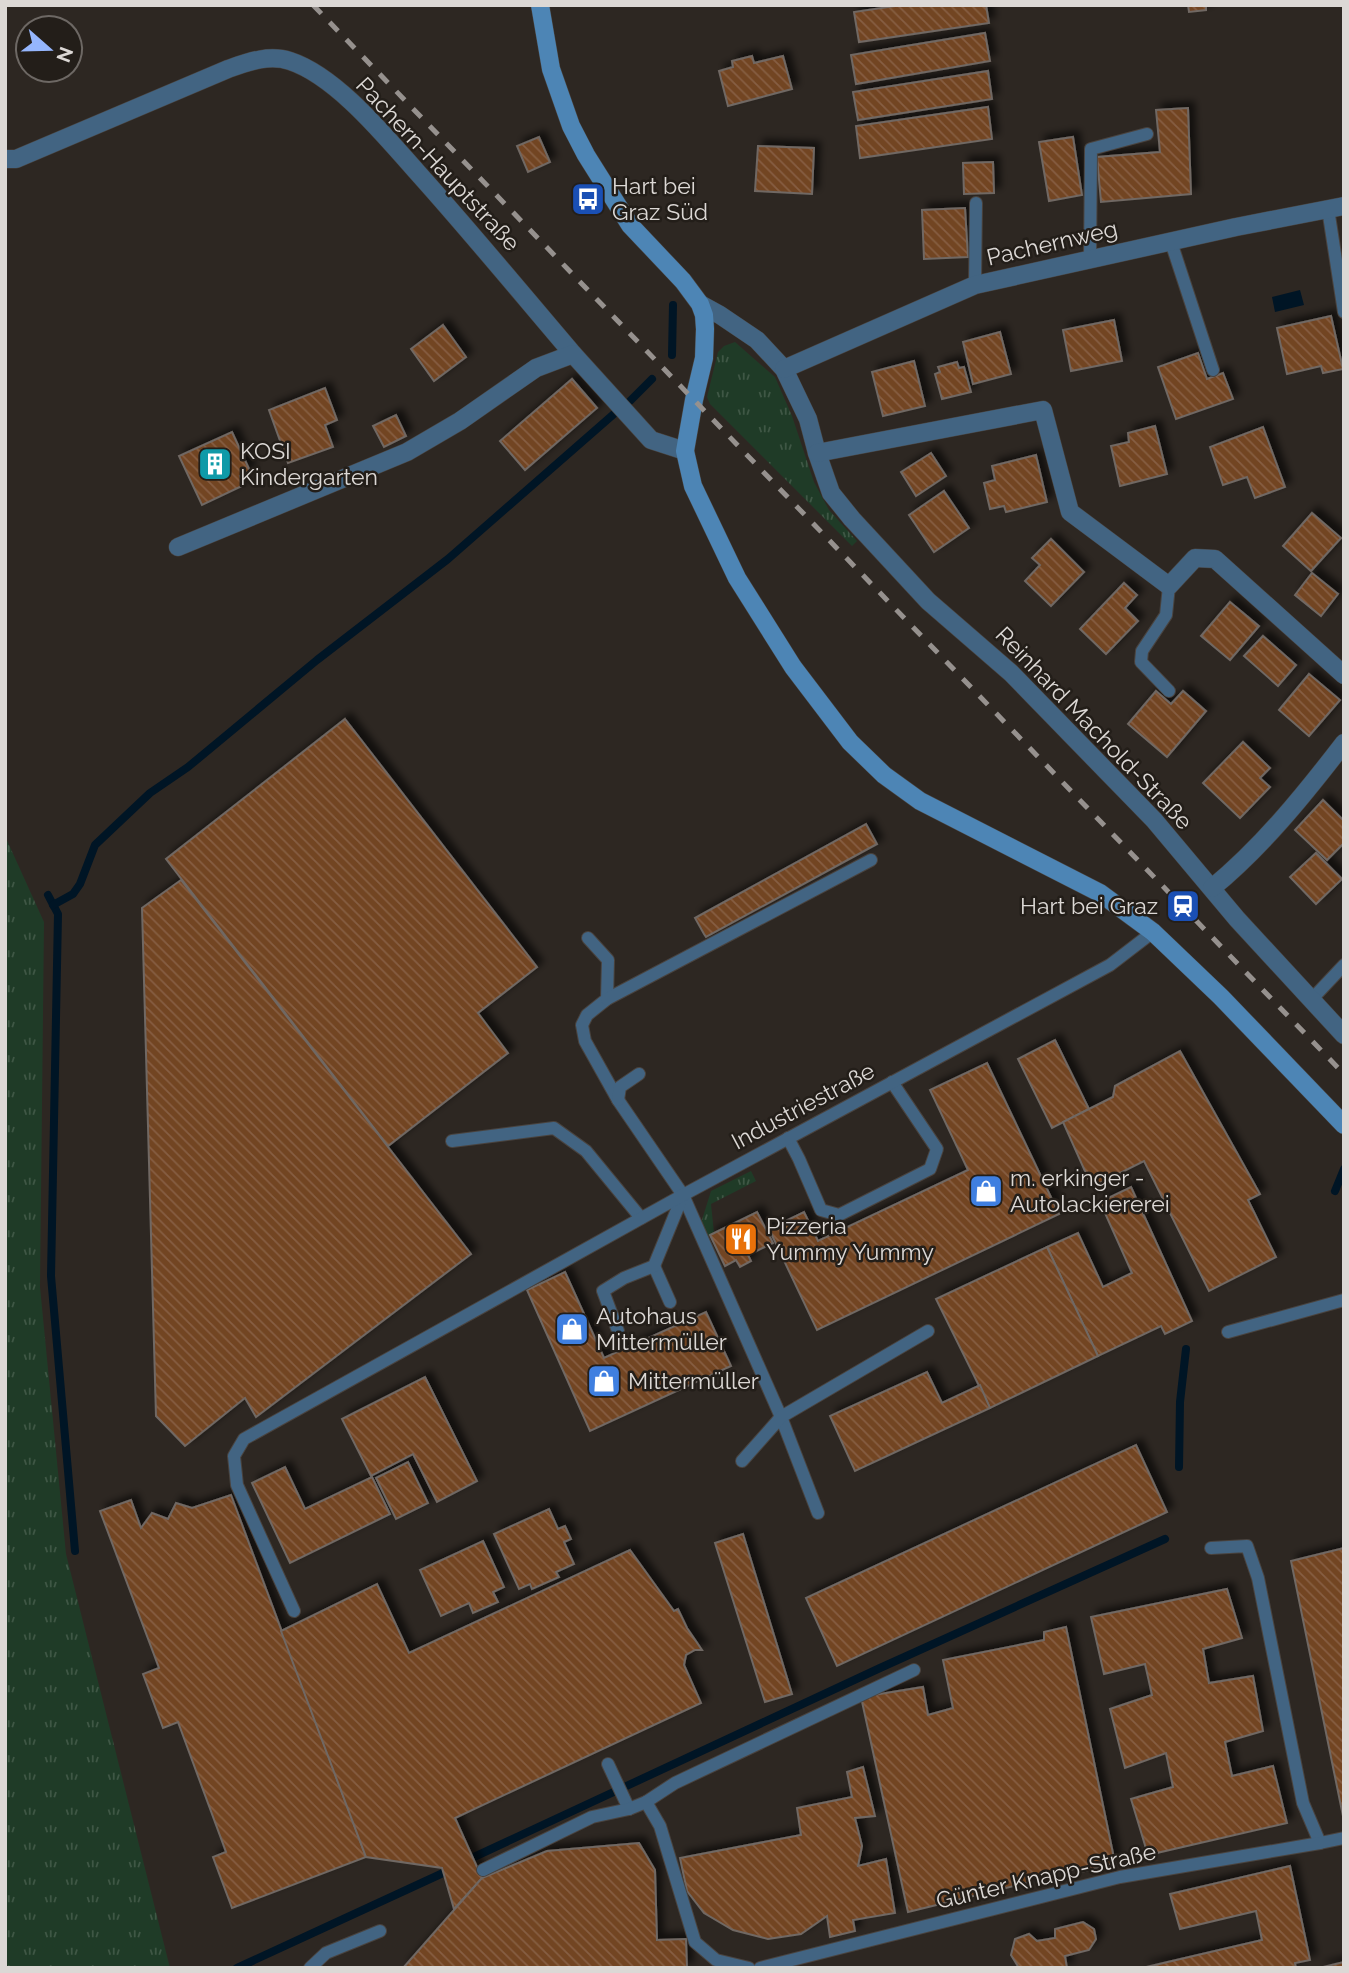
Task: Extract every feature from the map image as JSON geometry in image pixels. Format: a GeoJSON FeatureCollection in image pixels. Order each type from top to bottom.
{"type":"FeatureCollection","features":[{"type":"Feature","properties":{"kind":"main road"},"geometry":{"type":"LineString","coordinates":[[540,5],[551,69],[571,125],[586,155],[630,225],[683,281],[700,304],[704,315],[704,358],[685,452],[693,486],[737,578],[793,667],[850,742],[884,775],[920,801],[1100,893],[1153,932],[1344,1125]]}},
{"type":"Feature","properties":{"kind":"street","name":"Pachern-Hauptstraße"},"geometry":{"type":"LineString","coordinates":[[5,159],[16,159],[228,69],[257,59],[287,60],[316,74],[358,109],[450,209],[573,354],[651,440],[685,452]]}},
{"type":"Feature","properties":{"kind":"street","name":"Pachernweg"},"geometry":{"type":"LineString","coordinates":[[784,369],[975,285],[1336,208]]}},
{"type":"Feature","properties":{"kind":"street","name":"Reinhard Machold-Straße"},"geometry":{"type":"LineString","coordinates":[[700,304],[757,340],[784,369],[808,418],[831,493],[876,547],[928,601],[1012,673],[1154,820],[1237,919],[1344,1035]]}},
{"type":"Feature","properties":{"kind":"street"},"geometry":{"type":"LineString","coordinates":[[178,547],[407,452],[460,421],[536,368],[573,354]]}},
{"type":"Feature","properties":{"kind":"street"},"geometry":{"type":"LineString","coordinates":[[817,453],[1043,410],[1070,512],[1169,586],[1195,558],[1215,559],[1344,676]]}},
{"type":"Feature","properties":{"kind":"street"},"geometry":{"type":"LineString","coordinates":[[1212,888],[1238,866],[1306,793],[1344,743]]}},
{"type":"Feature","properties":{"kind":"lane"},"geometry":{"type":"LineString","coordinates":[[1090,259],[1091,149],[1147,134]]}},
{"type":"Feature","properties":{"kind":"lane"},"geometry":{"type":"LineString","coordinates":[[975,285],[976,203]]}},
{"type":"Feature","properties":{"kind":"lane"},"geometry":{"type":"LineString","coordinates":[[1336,208],[1344,312]]}},
{"type":"Feature","properties":{"kind":"lane"},"geometry":{"type":"LineString","coordinates":[[1171,242],[1213,370]]}},
{"type":"Feature","properties":{"kind":"lane"},"geometry":{"type":"LineString","coordinates":[[1169,586],[1166,615],[1142,651],[1141,662],[1169,691]]}},
{"type":"Feature","properties":{"kind":"lane"},"geometry":{"type":"LineString","coordinates":[[818,1513],[781,1417],[683,1195],[618,1100],[585,1041],[582,1025],[587,1015],[607,999],[871,860]]}},
{"type":"Feature","properties":{"kind":"lane","name":"Industriestraße"},"geometry":{"type":"LineString","coordinates":[[294,1611],[237,1485],[234,1456],[244,1439],[683,1195],[1110,965],[1153,932]]}},
{"type":"Feature","properties":{"kind":"lane"},"geometry":{"type":"LineString","coordinates":[[588,937],[608,960],[607,999]]}},
{"type":"Feature","properties":{"kind":"lane"},"geometry":{"type":"LineString","coordinates":[[1311,1000],[1344,965]]}},
{"type":"Feature","properties":{"kind":"lane"},"geometry":{"type":"LineString","coordinates":[[618,1100],[620,1087],[639,1074]]}},
{"type":"Feature","properties":{"kind":"lane"},"geometry":{"type":"LineString","coordinates":[[788,1138],[821,1210],[839,1215],[930,1169],[937,1149],[892,1082]]}},
{"type":"Feature","properties":{"kind":"lane"},"geometry":{"type":"LineString","coordinates":[[452,1141],[554,1128],[586,1151],[641,1218]]}},
{"type":"Feature","properties":{"kind":"lane"},"geometry":{"type":"LineString","coordinates":[[618,1331],[603,1291],[624,1278],[654,1266],[683,1195]]}},
{"type":"Feature","properties":{"kind":"lane"},"geometry":{"type":"LineString","coordinates":[[654,1266],[670,1302]]}},
{"type":"Feature","properties":{"kind":"lane"},"geometry":{"type":"LineString","coordinates":[[1228,1332],[1344,1300]]}},
{"type":"Feature","properties":{"kind":"lane"},"geometry":{"type":"LineString","coordinates":[[743,1461],[781,1417],[928,1331]]}},
{"type":"Feature","properties":{"kind":"lane"},"geometry":{"type":"LineString","coordinates":[[1211,1548],[1247,1546],[1255,1567],[1303,1803],[1320,1843]]}},
{"type":"Feature","properties":{"kind":"lane"},"geometry":{"type":"LineString","coordinates":[[483,1870],[592,1817],[629,1809],[646,1802],[675,1783],[914,1670]]}},
{"type":"Feature","properties":{"kind":"lane"},"geometry":{"type":"LineString","coordinates":[[608,1764],[629,1809]]}},
{"type":"Feature","properties":{"kind":"lane"},"geometry":{"type":"LineString","coordinates":[[646,1802],[660,1826],[695,1942],[716,1960],[748,1968]]}},
{"type":"Feature","properties":{"kind":"lane","name":"Günter Knapp-Straße"},"geometry":{"type":"LineString","coordinates":[[760,1968],[1120,1877],[1344,1838]]}},
{"type":"Feature","properties":{"kind":"lane"},"geometry":{"type":"LineString","coordinates":[[310,1968],[326,1953],[380,1931]]}},
{"type":"Feature","properties":{"kind":"green space"},"geometry":{"type":"Polygon","coordinates":[[[735,342],[775,377],[792,416],[814,482],[829,510],[857,541],[852,546],[710,404],[707,397],[718,352],[724,346],[735,342]]]}},
{"type":"Feature","properties":{"kind":"green space"},"geometry":{"type":"Polygon","coordinates":[[[5,836],[44,922],[40,1287],[66,1554],[170,1968],[5,1968],[5,836]]]}},
{"type":"Feature","properties":{"kind":"green space"},"geometry":{"type":"Polygon","coordinates":[[[751,1171],[756,1181],[711,1204],[714,1233],[707,1237],[701,1223],[711,1191],[751,1171]]]}},
{"type":"Feature","properties":{"kind":"water"},"geometry":{"type":"Polygon","coordinates":[[[1300,290],[1304,305],[1275,312],[1272,297],[1300,290]]]}},
{"type":"Feature","properties":{"kind":"building"},"geometry":{"type":"Polygon","coordinates":[[[902,5],[986,5],[989,23],[859,42],[854,12],[902,5]]]}},
{"type":"Feature","properties":{"kind":"building"},"geometry":{"type":"Polygon","coordinates":[[[1188,5],[1206,5],[1206,10],[1189,12],[1188,5]]]}},
{"type":"Feature","properties":{"kind":"building"},"geometry":{"type":"Polygon","coordinates":[[[985,33],[990,61],[856,84],[851,55],[985,33]]]}},
{"type":"Feature","properties":{"kind":"building"},"geometry":{"type":"Polygon","coordinates":[[[752,56],[754,63],[783,56],[792,89],[728,106],[719,71],[733,67],[732,61],[752,56]]]}},
{"type":"Feature","properties":{"kind":"building"},"geometry":{"type":"Polygon","coordinates":[[[988,71],[992,99],[858,120],[853,92],[988,71]]]}},
{"type":"Feature","properties":{"kind":"building"},"geometry":{"type":"Polygon","coordinates":[[[988,107],[992,139],[860,158],[856,126],[988,107]]]}},
{"type":"Feature","properties":{"kind":"building"},"geometry":{"type":"Polygon","coordinates":[[[1188,108],[1191,194],[1101,202],[1097,157],[1160,152],[1156,110],[1188,108]]]}},
{"type":"Feature","properties":{"kind":"building"},"geometry":{"type":"Polygon","coordinates":[[[539,137],[550,162],[528,172],[517,146],[539,137]]]}},
{"type":"Feature","properties":{"kind":"building"},"geometry":{"type":"Polygon","coordinates":[[[1073,137],[1082,195],[1049,201],[1039,142],[1073,137]]]}},
{"type":"Feature","properties":{"kind":"building"},"geometry":{"type":"Polygon","coordinates":[[[758,146],[814,148],[812,194],[755,191],[758,146]]]}},
{"type":"Feature","properties":{"kind":"building"},"geometry":{"type":"Polygon","coordinates":[[[993,162],[994,193],[964,194],[963,163],[993,162]]]}},
{"type":"Feature","properties":{"kind":"building"},"geometry":{"type":"Polygon","coordinates":[[[965,208],[968,257],[924,259],[922,210],[965,208]]]}},
{"type":"Feature","properties":{"kind":"building"},"geometry":{"type":"Polygon","coordinates":[[[1331,316],[1343,369],[1323,373],[1321,366],[1287,374],[1277,328],[1331,316]]]}},
{"type":"Feature","properties":{"kind":"building"},"geometry":{"type":"Polygon","coordinates":[[[1114,320],[1122,361],[1071,371],[1063,330],[1114,320]]]}},
{"type":"Feature","properties":{"kind":"building"},"geometry":{"type":"Polygon","coordinates":[[[443,325],[466,357],[434,381],[411,349],[443,325]]]}},
{"type":"Feature","properties":{"kind":"building"},"geometry":{"type":"Polygon","coordinates":[[[1000,332],[1011,374],[973,384],[963,342],[1000,332]]]}},
{"type":"Feature","properties":{"kind":"building"},"geometry":{"type":"Polygon","coordinates":[[[1198,353],[1207,379],[1223,373],[1233,399],[1176,419],[1158,367],[1198,353]]]}},
{"type":"Feature","properties":{"kind":"building"},"geometry":{"type":"Polygon","coordinates":[[[914,361],[925,406],[883,416],[872,372],[914,361]]]}},
{"type":"Feature","properties":{"kind":"building"},"geometry":{"type":"Polygon","coordinates":[[[957,362],[959,368],[964,367],[971,392],[942,399],[935,374],[940,372],[938,367],[957,362]]]}},
{"type":"Feature","properties":{"kind":"building"},"geometry":{"type":"Polygon","coordinates":[[[572,379],[597,408],[525,470],[500,441],[572,379]]]}},
{"type":"Feature","properties":{"kind":"building"},"geometry":{"type":"Polygon","coordinates":[[[325,388],[337,420],[325,425],[333,447],[288,463],[269,410],[325,388]]]}},
{"type":"Feature","properties":{"kind":"building"},"geometry":{"type":"Polygon","coordinates":[[[396,415],[406,436],[384,447],[373,426],[396,415]]]}},
{"type":"Feature","properties":{"kind":"building"},"geometry":{"type":"Polygon","coordinates":[[[1155,426],[1167,474],[1120,486],[1111,446],[1129,442],[1128,433],[1155,426]]]}},
{"type":"Feature","properties":{"kind":"building"},"geometry":{"type":"Polygon","coordinates":[[[1263,427],[1285,487],[1255,498],[1247,477],[1223,485],[1210,447],[1263,427]]]}},
{"type":"Feature","properties":{"kind":"building","name":"KOSI Kindergarten"},"geometry":{"type":"Polygon","coordinates":[[[232,432],[250,471],[240,476],[244,485],[202,505],[179,456],[232,432]]]}},
{"type":"Feature","properties":{"kind":"building"},"geometry":{"type":"Polygon","coordinates":[[[931,453],[946,476],[916,496],[901,472],[931,453]]]}},
{"type":"Feature","properties":{"kind":"building"},"geometry":{"type":"Polygon","coordinates":[[[1036,455],[1047,502],[1006,512],[1004,506],[990,509],[984,483],[995,480],[992,466],[1036,455]]]}},
{"type":"Feature","properties":{"kind":"building"},"geometry":{"type":"Polygon","coordinates":[[[944,491],[969,528],[934,552],[909,515],[944,491]]]}},
{"type":"Feature","properties":{"kind":"building"},"geometry":{"type":"Polygon","coordinates":[[[1312,513],[1341,538],[1311,571],[1283,546],[1312,513]]]}},
{"type":"Feature","properties":{"kind":"building"},"geometry":{"type":"Polygon","coordinates":[[[1051,539],[1084,572],[1051,606],[1025,581],[1040,565],[1032,558],[1051,539]]]}},
{"type":"Feature","properties":{"kind":"building"},"geometry":{"type":"Polygon","coordinates":[[[1312,573],[1338,594],[1321,616],[1295,595],[1312,573]]]}},
{"type":"Feature","properties":{"kind":"building"},"geometry":{"type":"Polygon","coordinates":[[[1124,583],[1137,595],[1125,608],[1138,621],[1106,654],[1080,629],[1124,583]]]}},
{"type":"Feature","properties":{"kind":"building"},"geometry":{"type":"Polygon","coordinates":[[[1230,602],[1259,626],[1230,660],[1201,636],[1230,602]]]}},
{"type":"Feature","properties":{"kind":"building"},"geometry":{"type":"Polygon","coordinates":[[[1263,636],[1296,665],[1278,686],[1244,656],[1263,636]]]}},
{"type":"Feature","properties":{"kind":"building"},"geometry":{"type":"Polygon","coordinates":[[[1309,674],[1340,700],[1309,736],[1279,710],[1309,674]]]}},
{"type":"Feature","properties":{"kind":"building"},"geometry":{"type":"Polygon","coordinates":[[[1156,691],[1171,704],[1183,691],[1206,711],[1167,757],[1128,724],[1156,691]]]}},
{"type":"Feature","properties":{"kind":"building"},"geometry":{"type":"Polygon","coordinates":[[[345,719],[537,967],[478,1013],[508,1053],[388,1146],[166,859],[345,719]]]}},
{"type":"Feature","properties":{"kind":"building"},"geometry":{"type":"Polygon","coordinates":[[[1243,742],[1270,768],[1260,778],[1270,787],[1240,818],[1203,783],[1243,742]]]}},
{"type":"Feature","properties":{"kind":"building"},"geometry":{"type":"Polygon","coordinates":[[[1323,800],[1344,821],[1344,843],[1327,860],[1295,830],[1323,800]]]}},
{"type":"Feature","properties":{"kind":"building"},"geometry":{"type":"Polygon","coordinates":[[[866,824],[877,844],[706,937],[695,918],[866,824]]]}},
{"type":"Feature","properties":{"kind":"building"},"geometry":{"type":"Polygon","coordinates":[[[1316,853],[1342,879],[1316,904],[1290,877],[1316,853]]]}},
{"type":"Feature","properties":{"kind":"building"},"geometry":{"type":"Polygon","coordinates":[[[181,880],[471,1254],[256,1417],[245,1398],[185,1446],[156,1416],[142,908],[181,880]]]}},
{"type":"Feature","properties":{"kind":"building"},"geometry":{"type":"Polygon","coordinates":[[[1055,1040],[1089,1109],[1052,1128],[1018,1059],[1055,1040]]]}},
{"type":"Feature","properties":{"kind":"building"},"geometry":{"type":"Polygon","coordinates":[[[1180,1051],[1260,1194],[1248,1200],[1276,1257],[1209,1291],[1144,1161],[1092,1187],[1063,1122],[1113,1097],[1115,1086],[1180,1051]]]}},
{"type":"Feature","properties":{"kind":"building","name":"m. erkinger - Autolackiererei"},"geometry":{"type":"Polygon","coordinates":[[[987,1063],[1059,1214],[817,1330],[769,1229],[804,1212],[818,1241],[968,1170],[930,1090],[987,1063]]]}},
{"type":"Feature","properties":{"kind":"building"},"geometry":{"type":"Polygon","coordinates":[[[1131,1187],[1192,1321],[1165,1334],[1161,1326],[1098,1356],[1047,1247],[1078,1233],[1103,1287],[1132,1273],[1100,1202],[1131,1187]]]}},
{"type":"Feature","properties":{"kind":"building","name":"Pizzeria Yummy Yummy"},"geometry":{"type":"Polygon","coordinates":[[[757,1212],[773,1243],[748,1255],[751,1261],[740,1267],[736,1260],[725,1266],[710,1235],[757,1212]]]}},
{"type":"Feature","properties":{"kind":"building"},"geometry":{"type":"Polygon","coordinates":[[[1047,1247],[1098,1356],[990,1408],[936,1299],[1047,1247]]]}},
{"type":"Feature","properties":{"kind":"building"},"geometry":{"type":"Polygon","coordinates":[[[565,1272],[604,1358],[706,1312],[731,1366],[590,1431],[527,1290],[565,1272]]]}},
{"type":"Feature","properties":{"kind":"building"},"geometry":{"type":"Polygon","coordinates":[[[927,1372],[942,1403],[980,1385],[990,1408],[855,1471],[830,1416],[927,1372]]]}},
{"type":"Feature","properties":{"kind":"building"},"geometry":{"type":"Polygon","coordinates":[[[425,1377],[477,1481],[437,1502],[413,1454],[371,1476],[342,1419],[425,1377]]]}},
{"type":"Feature","properties":{"kind":"building"},"geometry":{"type":"Polygon","coordinates":[[[1136,1445],[1167,1512],[837,1666],[806,1598],[1136,1445]]]}},
{"type":"Feature","properties":{"kind":"building"},"geometry":{"type":"Polygon","coordinates":[[[408,1462],[428,1503],[396,1519],[376,1478],[408,1462]]]}},
{"type":"Feature","properties":{"kind":"building"},"geometry":{"type":"Polygon","coordinates":[[[285,1467],[305,1509],[372,1477],[390,1514],[290,1563],[252,1483],[285,1467]]]}},
{"type":"Feature","properties":{"kind":"building"},"geometry":{"type":"Polygon","coordinates":[[[231,1495],[366,1857],[232,1908],[213,1857],[226,1852],[178,1722],[163,1728],[143,1674],[159,1668],[100,1511],[131,1500],[141,1528],[152,1513],[168,1519],[176,1503],[192,1508],[231,1495]]]}},
{"type":"Feature","properties":{"kind":"building"},"geometry":{"type":"Polygon","coordinates":[[[549,1509],[558,1529],[565,1526],[571,1539],[564,1542],[574,1564],[556,1572],[559,1577],[532,1589],[530,1584],[519,1589],[494,1534],[549,1509]]]}},
{"type":"Feature","properties":{"kind":"building"},"geometry":{"type":"Polygon","coordinates":[[[743,1534],[792,1694],[765,1702],[715,1543],[743,1534]]]}},
{"type":"Feature","properties":{"kind":"building"},"geometry":{"type":"Polygon","coordinates":[[[483,1541],[504,1587],[493,1592],[498,1602],[473,1613],[469,1603],[441,1616],[420,1570],[483,1541]]]}},
{"type":"Feature","properties":{"kind":"building"},"geometry":{"type":"Polygon","coordinates":[[[1344,1548],[1344,1821],[1291,1561],[1344,1548]]]}},
{"type":"Feature","properties":{"kind":"building"},"geometry":{"type":"Polygon","coordinates":[[[630,1550],[674,1611],[678,1609],[702,1650],[686,1655],[684,1665],[701,1703],[455,1818],[482,1878],[454,1909],[442,1868],[366,1857],[281,1631],[377,1584],[409,1653],[630,1550]]]}},
{"type":"Feature","properties":{"kind":"building"},"geometry":{"type":"Polygon","coordinates":[[[1227,1589],[1242,1638],[1203,1649],[1209,1683],[1253,1676],[1263,1731],[1225,1742],[1232,1776],[1273,1766],[1287,1823],[1148,1855],[1131,1799],[1173,1787],[1166,1753],[1125,1768],[1110,1709],[1152,1695],[1145,1664],[1104,1674],[1091,1617],[1227,1589]]]}},
{"type":"Feature","properties":{"kind":"building"},"geometry":{"type":"Polygon","coordinates":[[[1066,1627],[1115,1863],[1081,1872],[1079,1868],[1028,1878],[1030,1882],[908,1912],[861,1697],[923,1687],[928,1715],[953,1708],[943,1660],[1044,1640],[1044,1632],[1066,1627]]]}},
{"type":"Feature","properties":{"kind":"building"},"geometry":{"type":"Polygon","coordinates":[[[863,1767],[875,1816],[855,1818],[862,1846],[858,1866],[886,1859],[895,1913],[853,1920],[855,1931],[830,1937],[827,1916],[801,1934],[768,1939],[733,1930],[704,1913],[687,1891],[680,1858],[801,1835],[797,1808],[852,1797],[847,1772],[863,1767]]]}},
{"type":"Feature","properties":{"kind":"building"},"geometry":{"type":"Polygon","coordinates":[[[639,1843],[655,1870],[657,1940],[686,1939],[687,1968],[403,1968],[482,1878],[547,1851],[639,1843]]]}},
{"type":"Feature","properties":{"kind":"building"},"geometry":{"type":"Polygon","coordinates":[[[1290,1866],[1310,1960],[1295,1963],[1296,1968],[1142,1968],[1262,1940],[1256,1911],[1180,1929],[1170,1894],[1290,1866]]]}},
{"type":"Feature","properties":{"kind":"building"},"geometry":{"type":"Polygon","coordinates":[[[1083,1922],[1094,1929],[1096,1939],[1089,1950],[1065,1956],[1067,1968],[1019,1968],[1011,1955],[1015,1939],[1029,1934],[1037,1941],[1055,1938],[1055,1929],[1083,1922]]]}},
{"type":"Feature","properties":{"kind":"building"},"geometry":{"type":"Polygon","coordinates":[[[1344,1962],[1344,1968],[1319,1968],[1344,1962]]]}},
{"type":"Feature","properties":{"kind":"waterway"},"geometry":{"type":"LineString","coordinates":[[672,355],[673,305]]}},
{"type":"Feature","properties":{"kind":"waterway"},"geometry":{"type":"LineString","coordinates":[[630,401],[652,379]]}},
{"type":"Feature","properties":{"kind":"waterway"},"geometry":{"type":"LineString","coordinates":[[53,905],[73,894],[80,884],[95,845],[150,793],[188,767],[317,660],[448,559],[615,413]]}},
{"type":"Feature","properties":{"kind":"waterway"},"geometry":{"type":"LineString","coordinates":[[48,895],[58,914],[51,1276],[75,1551]]}},
{"type":"Feature","properties":{"kind":"waterway"},"geometry":{"type":"LineString","coordinates":[[1335,1191],[1344,1169]]}},
{"type":"Feature","properties":{"kind":"waterway"},"geometry":{"type":"LineString","coordinates":[[1179,1467],[1180,1402],[1186,1349]]}},
{"type":"Feature","properties":{"kind":"waterway"},"geometry":{"type":"LineString","coordinates":[[474,1857],[1165,1539]]}},
{"type":"Feature","properties":{"kind":"waterway"},"geometry":{"type":"LineString","coordinates":[[237,1968],[443,1873]]}},
{"type":"Feature","properties":{"kind":"railway"},"geometry":{"type":"LineString","coordinates":[[313,5],[1344,1074]]}},
{"type":"Feature","properties":{"kind":"place","name":"Hart bei Graz Süd"},"geometry":{"type":"Point","coordinates":[588,199]}},
{"type":"Feature","properties":{"kind":"place","name":"KOSI Kindergarten"},"geometry":{"type":"Point","coordinates":[215,464]}},
{"type":"Feature","properties":{"kind":"place","name":"Hart bei Graz"},"geometry":{"type":"Point","coordinates":[1183,906]}},
{"type":"Feature","properties":{"kind":"place","name":"m. erkinger - Autolackiererei"},"geometry":{"type":"Point","coordinates":[986,1191]}},
{"type":"Feature","properties":{"kind":"place","name":"Pizzeria Yummy Yummy"},"geometry":{"type":"Point","coordinates":[741,1239]}},
{"type":"Feature","properties":{"kind":"place","name":"Autohaus Mittermüller"},"geometry":{"type":"Point","coordinates":[572,1329]}},
{"type":"Feature","properties":{"kind":"place","name":"Mittermüller"},"geometry":{"type":"Point","coordinates":[604,1381]}}]}
